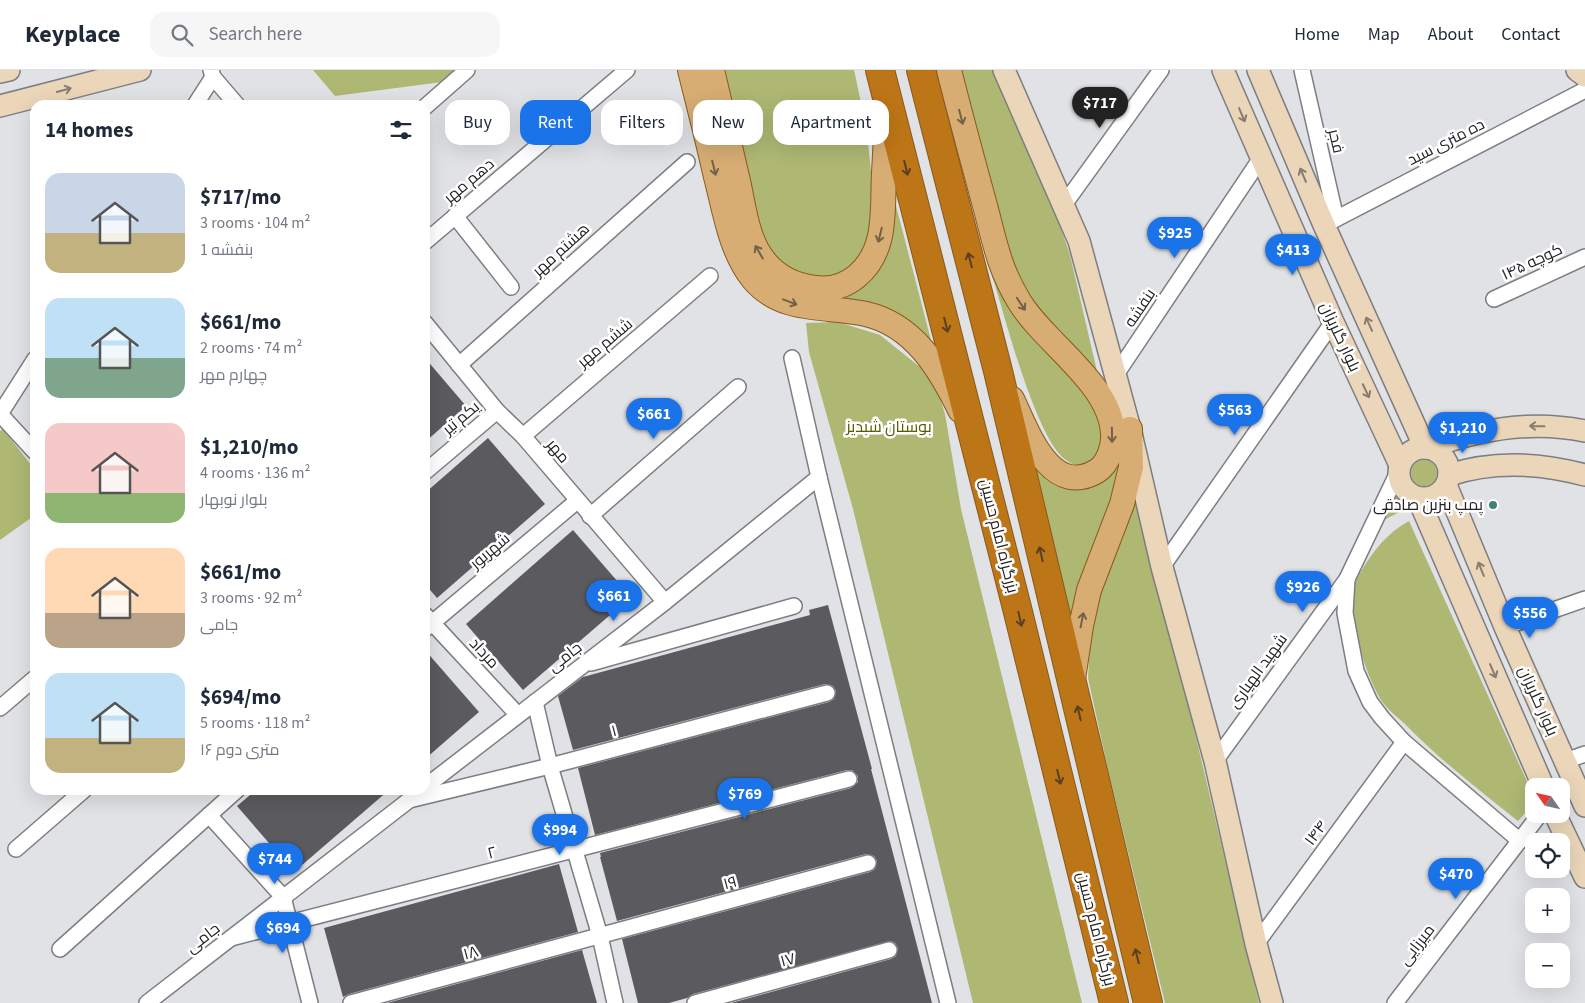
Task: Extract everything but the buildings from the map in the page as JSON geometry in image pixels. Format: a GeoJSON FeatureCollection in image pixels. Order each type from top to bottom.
{"type":"FeatureCollection","features":[{"type":"Feature","properties":{"kind":"highway","name":"بزرگراه امام حسین"},"geometry":{"type":"LineString","coordinates":[[880,70],[888,100]]}},
{"type":"Feature","properties":{"kind":"highway","name":"بزرگراه امام حسین"},"geometry":{"type":"LineString","coordinates":[[921,70],[998,371],[1148,1003]]}},
{"type":"Feature","properties":{"kind":"highway","name":"بزرگراه امام حسین"},"geometry":{"type":"LineString","coordinates":[[889,104],[977,447],[1114,1003]]}},
{"type":"Feature","properties":{"kind":"main road"},"geometry":{"type":"LineString","coordinates":[[0,72],[9,70]]}},
{"type":"Feature","properties":{"kind":"main road"},"geometry":{"type":"LineString","coordinates":[[0,106],[140,70]]}},
{"type":"Feature","properties":{"kind":"main road"},"geometry":{"type":"LineString","coordinates":[[690,70],[730,234],[740,261],[754,281],[771,294],[792,304],[867,314],[905,332],[922,348],[941,374],[977,447]]}},
{"type":"Feature","properties":{"kind":"main road"},"geometry":{"type":"LineString","coordinates":[[712,70],[742,202],[756,248],[770,268],[800,285],[826,289],[837,287],[850,281],[864,270],[872,258],[878,245],[883,218],[886,145]]}},
{"type":"Feature","properties":{"kind":"main road"},"geometry":{"type":"LineString","coordinates":[[949,70],[1001,268],[1020,303],[1031,318],[1086,377],[1103,400],[1114,435],[1106,462],[1098,470],[1084,476],[1069,476],[1059,473],[1051,467],[1033,445],[998,371]]}},
{"type":"Feature","properties":{"kind":"main road","name":"بلوار گلریزان"},"geometry":{"type":"LineString","coordinates":[[1223,70],[1333,322],[1400,467]]}},
{"type":"Feature","properties":{"kind":"main road","name":"بلوار گلریزان"},"geometry":{"type":"LineString","coordinates":[[1258,70],[1330,222],[1426,448]]}},
{"type":"Feature","properties":{"kind":"main road"},"geometry":{"type":"LineString","coordinates":[[1577,70],[1585,76]]}},
{"type":"Feature","properties":{"kind":"main road"},"geometry":{"type":"LineString","coordinates":[[1005,71],[1079,241],[1130,429],[1162,567],[1215,761],[1256,944],[1272,1003]]}},
{"type":"Feature","properties":{"kind":"main road"},"geometry":{"type":"LineString","coordinates":[[1585,431],[1555,426],[1510,427],[1468,435],[1410,452],[1400,467],[1399,477],[1406,490],[1418,498],[1432,497],[1442,490],[1448,480],[1471,469],[1508,464],[1554,468],[1585,475]]}},
{"type":"Feature","properties":{"kind":"main road"},"geometry":{"type":"LineString","coordinates":[[1072,686],[1081,626],[1089,590],[1122,504],[1131,467],[1130,429]]}},
{"type":"Feature","properties":{"kind":"main road"},"geometry":{"type":"LineString","coordinates":[[1426,448],[1436,450],[1446,461],[1448,480]]}},
{"type":"Feature","properties":{"kind":"main road","name":"بلوار گلریزان"},"geometry":{"type":"LineString","coordinates":[[1448,480],[1505,627],[1585,806]]}},
{"type":"Feature","properties":{"kind":"main road","name":"بلوار گلریزان"},"geometry":{"type":"LineString","coordinates":[[1418,498],[1540,778]]}},
{"type":"Feature","properties":{"kind":"main road"},"geometry":{"type":"LineString","coordinates":[[1559,823],[1585,877]]}},
{"type":"Feature","properties":{"kind":"street"},"geometry":{"type":"LineString","coordinates":[[430,103],[467,70]]}},
{"type":"Feature","properties":{"kind":"street","name":"دهم مهر"},"geometry":{"type":"LineString","coordinates":[[430,238],[627,70]]}},
{"type":"Feature","properties":{"kind":"street"},"geometry":{"type":"LineString","coordinates":[[1063,206],[1161,70]]}},
{"type":"Feature","properties":{"kind":"street","name":"فجر"},"geometry":{"type":"LineString","coordinates":[[1302,70],[1330,222]]}},
{"type":"Feature","properties":{"kind":"street"},"geometry":{"type":"LineString","coordinates":[[198,100],[212,74],[233,100]]}},
{"type":"Feature","properties":{"kind":"street","name":"ده متری سید"},"geometry":{"type":"LineString","coordinates":[[1330,222],[1585,90]]}},
{"type":"Feature","properties":{"kind":"street","name":"بنفشه"},"geometry":{"type":"LineString","coordinates":[[1115,376],[1260,158]]}},
{"type":"Feature","properties":{"kind":"street","name":"هشتم مهر"},"geometry":{"type":"LineString","coordinates":[[459,365],[687,162]]}},
{"type":"Feature","properties":{"kind":"street"},"geometry":{"type":"LineString","coordinates":[[455,216],[511,288]]}},
{"type":"Feature","properties":{"kind":"street","name":"کوچه ۱۴۵"},"geometry":{"type":"LineString","coordinates":[[1494,299],[1585,257]]}},
{"type":"Feature","properties":{"kind":"street","name":"ششم مهر"},"geometry":{"type":"LineString","coordinates":[[523,436],[710,276]]}},
{"type":"Feature","properties":{"kind":"street"},"geometry":{"type":"LineString","coordinates":[[1162,567],[1333,322]]}},
{"type":"Feature","properties":{"kind":"street","name":"مهر"},"geometry":{"type":"LineString","coordinates":[[430,329],[498,411],[523,436],[664,602]]}},
{"type":"Feature","properties":{"kind":"street"},"geometry":{"type":"LineString","coordinates":[[792,358],[819,477],[948,1003]]}},
{"type":"Feature","properties":{"kind":"street"},"geometry":{"type":"LineString","coordinates":[[30,367],[0,414],[30,447]]}},
{"type":"Feature","properties":{"kind":"street"},"geometry":{"type":"LineString","coordinates":[[590,516],[738,387]]}},
{"type":"Feature","properties":{"kind":"street","name":"یکم تیر"},"geometry":{"type":"LineString","coordinates":[[430,468],[498,411]]}},
{"type":"Feature","properties":{"kind":"street","name":"شهید الهیاری"},"geometry":{"type":"LineString","coordinates":[[1215,761],[1346,579],[1400,467]]}},
{"type":"Feature","properties":{"kind":"street","name":"جامی"},"geometry":{"type":"LineString","coordinates":[[430,783],[664,602],[819,477]]}},
{"type":"Feature","properties":{"kind":"street","name":"شهریور"},"geometry":{"type":"LineString","coordinates":[[430,620],[577,501]]}},
{"type":"Feature","properties":{"kind":"street"},"geometry":{"type":"LineString","coordinates":[[1346,579],[1345,613],[1356,672],[1370,702],[1404,742],[1520,841]]}},
{"type":"Feature","properties":{"kind":"street"},"geometry":{"type":"LineString","coordinates":[[1505,627],[1585,599]]}},
{"type":"Feature","properties":{"kind":"street"},"geometry":{"type":"LineString","coordinates":[[582,665],[794,606]]}},
{"type":"Feature","properties":{"kind":"street","name":"مرداد"},"geometry":{"type":"LineString","coordinates":[[430,625],[518,715]]}},
{"type":"Feature","properties":{"kind":"street"},"geometry":{"type":"LineString","coordinates":[[0,708],[30,682]]}},
{"type":"Feature","properties":{"kind":"street","name":"۱"},"geometry":{"type":"LineString","coordinates":[[430,795],[550,766],[827,693]]}},
{"type":"Feature","properties":{"kind":"street"},"geometry":{"type":"LineString","coordinates":[[535,702],[550,766],[600,936],[615,1003]]}},
{"type":"Feature","properties":{"kind":"street","name":"۱۴۴"},"geometry":{"type":"LineString","coordinates":[[1256,944],[1404,742]]}},
{"type":"Feature","properties":{"kind":"street"},"geometry":{"type":"LineString","coordinates":[[1565,761],[1585,754]]}},
{"type":"Feature","properties":{"kind":"street","name":"۲"},"geometry":{"type":"LineString","coordinates":[[231,938],[849,779]]}},
{"type":"Feature","properties":{"kind":"street"},"geometry":{"type":"LineString","coordinates":[[16,849],[78,795]]}},
{"type":"Feature","properties":{"kind":"street"},"geometry":{"type":"LineString","coordinates":[[60,949],[231,795]]}},
{"type":"Feature","properties":{"kind":"street","name":"جامی"},"geometry":{"type":"LineString","coordinates":[[147,1003],[416,795]]}},
{"type":"Feature","properties":{"kind":"street","name":"۱"},"geometry":{"type":"LineString","coordinates":[[409,800],[430,795]]}},
{"type":"Feature","properties":{"kind":"street"},"geometry":{"type":"LineString","coordinates":[[209,814],[283,897],[310,1003]]}},
{"type":"Feature","properties":{"kind":"street","name":"میرزایی"},"geometry":{"type":"LineString","coordinates":[[1395,1003],[1533,823]]}},
{"type":"Feature","properties":{"kind":"street","name":"۱۹"},"geometry":{"type":"LineString","coordinates":[[600,936],[868,863]]}},
{"type":"Feature","properties":{"kind":"street","name":"۱۸"},"geometry":{"type":"LineString","coordinates":[[351,1003],[600,936]]}},
{"type":"Feature","properties":{"kind":"street","name":"۱۷"},"geometry":{"type":"LineString","coordinates":[[695,1003],[889,950]]}},
{"type":"Feature","properties":{"kind":"green space"},"geometry":{"type":"Polygon","coordinates":[[[313,70],[457,70],[442,82],[335,96],[313,70]]]}},
{"type":"Feature","properties":{"kind":"green space"},"geometry":{"type":"Polygon","coordinates":[[[725,70],[854,70],[860,100],[773,100],[773,145],[868,145],[872,188],[872,229],[865,249],[848,268],[826,277],[814,277],[787,267],[769,248],[759,230],[741,145],[763,145],[763,100],[731,100],[725,70]]]}},
{"type":"Feature","properties":{"kind":"green space"},"geometry":{"type":"Polygon","coordinates":[[[957,70],[997,70],[1056,214],[1070,255],[1100,384],[1029,302],[999,226],[957,70]]]}},
{"type":"Feature","properties":{"kind":"green space"},"geometry":{"type":"Polygon","coordinates":[[[894,198],[932,344],[840,299],[894,198]]]}},
{"type":"Feature","properties":{"kind":"green space"},"geometry":{"type":"Polygon","coordinates":[[[992,275],[1012,307],[1082,389],[1096,409],[1103,428],[1103,439],[1097,454],[1087,463],[1078,465],[1066,460],[1055,448],[1043,428],[1022,374],[992,275]]]}},
{"type":"Feature","properties":{"kind":"green space","name":"بوستان شبدیز"},"geometry":{"type":"Polygon","coordinates":[[[838,322],[880,335],[925,371],[937,389],[945,414],[961,509],[1082,1003],[973,1003],[853,509],[809,352],[806,323],[838,322]]]}},
{"type":"Feature","properties":{"kind":"green space"},"geometry":{"type":"Polygon","coordinates":[[[3,429],[30,464],[30,519],[0,540],[0,431],[3,429]]]}},
{"type":"Feature","properties":{"kind":"green space"},"geometry":{"type":"Polygon","coordinates":[[[1424,460],[1433,464],[1437,473],[1433,482],[1424,486],[1415,482],[1411,473],[1415,464],[1424,460]]]}},
{"type":"Feature","properties":{"kind":"green space"},"geometry":{"type":"Polygon","coordinates":[[[1127,461],[1071,624],[1035,463],[1107,477],[1119,465],[1127,461]]]}},
{"type":"Feature","properties":{"kind":"green space"},"geometry":{"type":"Polygon","coordinates":[[[1396,487],[1407,508],[1382,521],[1396,487]]]}},
{"type":"Feature","properties":{"kind":"green space"},"geometry":{"type":"Polygon","coordinates":[[[1138,493],[1259,1003],[1165,1003],[1109,774],[1088,678],[1092,602],[1138,493]]]}},
{"type":"Feature","properties":{"kind":"green space"},"geometry":{"type":"Polygon","coordinates":[[[1409,521],[1525,778],[1525,813],[1518,821],[1432,750],[1389,710],[1381,700],[1369,675],[1355,629],[1352,599],[1354,584],[1375,550],[1409,521]]]}},
{"type":"Feature","properties":{"kind":"place","name":"پمپ بنزین صادقی"},"geometry":{"type":"Point","coordinates":[1493,505]}}]}
